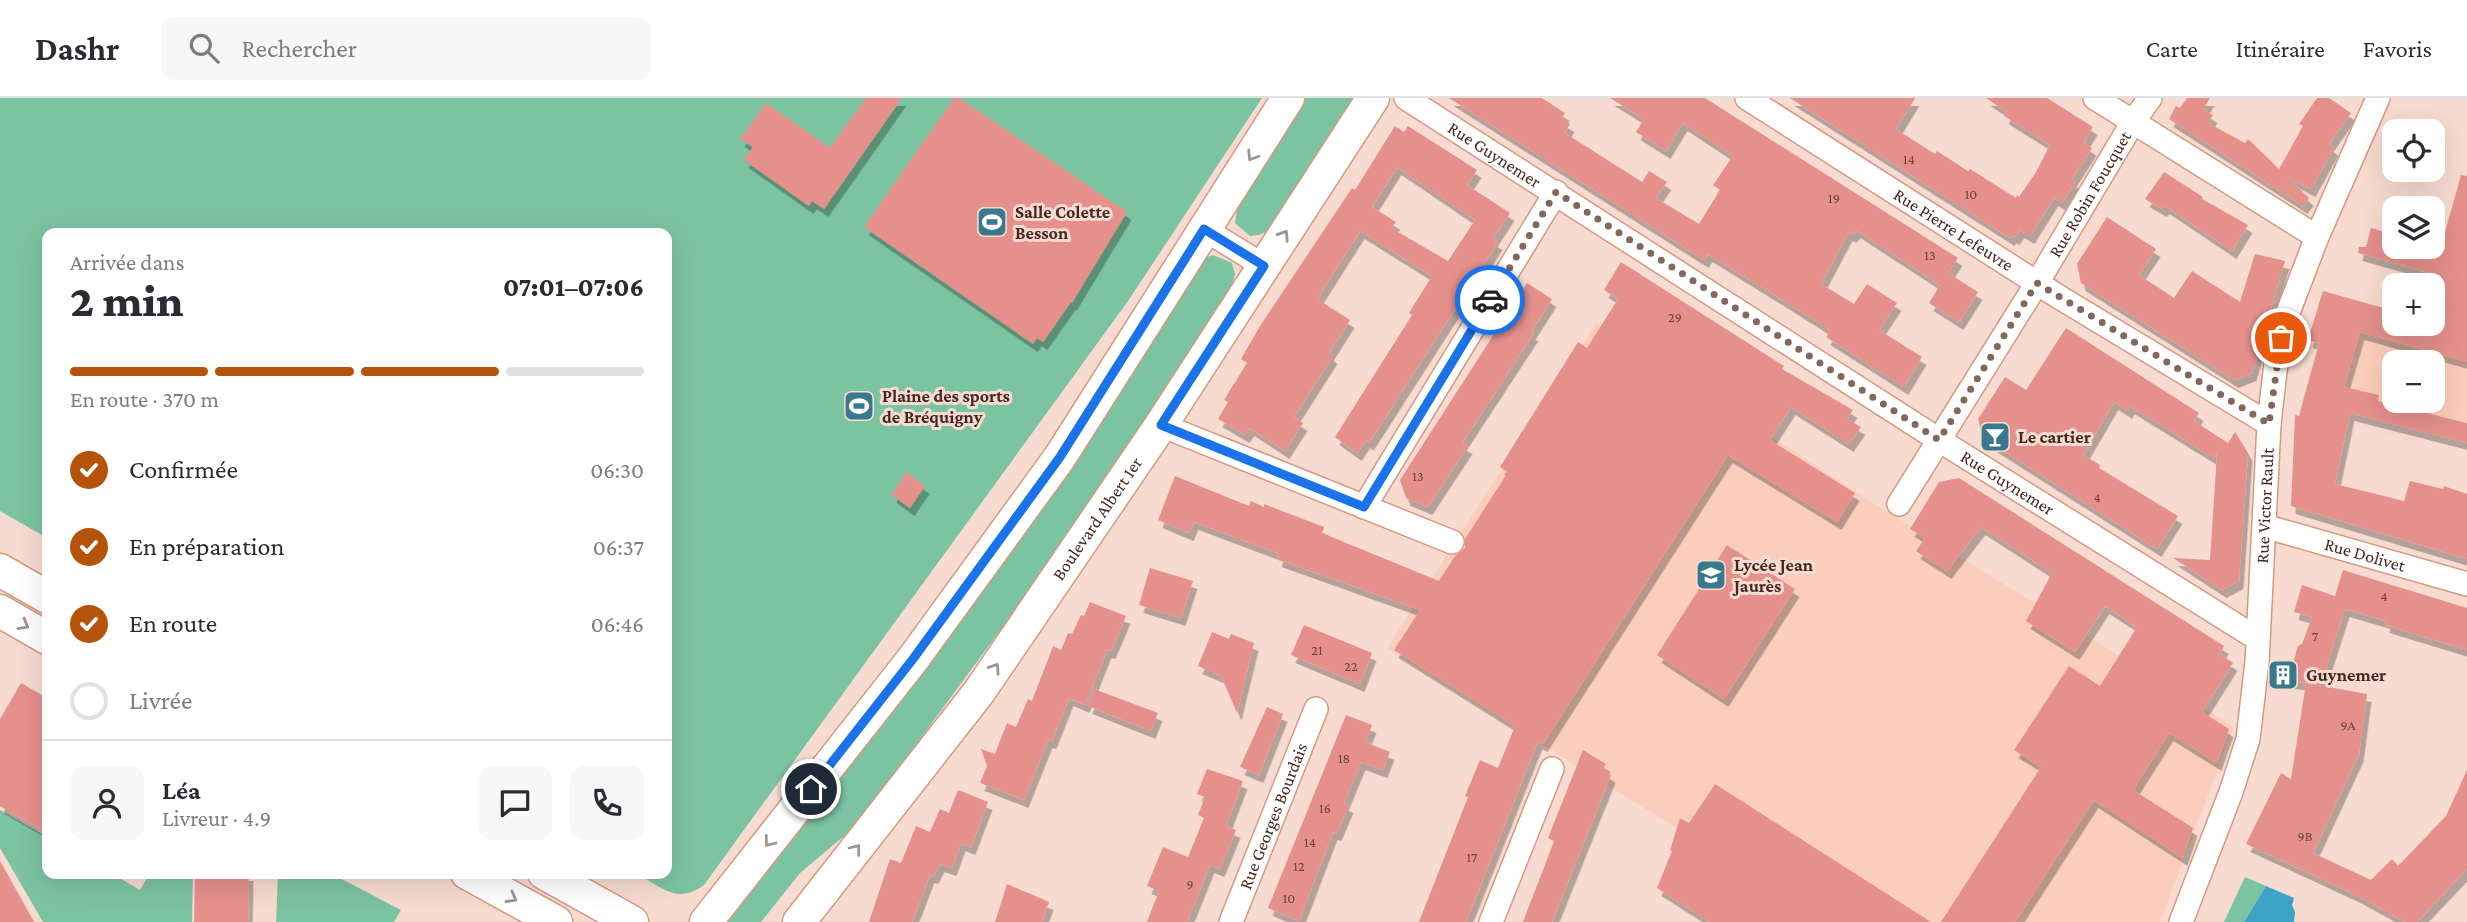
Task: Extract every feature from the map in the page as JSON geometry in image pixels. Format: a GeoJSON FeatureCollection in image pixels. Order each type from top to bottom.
{"type":"FeatureCollection","features":[{"type":"Feature","properties":{"kind":"main road"},"geometry":{"type":"LineString","coordinates":[[706,922],[913,659],[1060,457],[1288,98]]}},
{"type":"Feature","properties":{"kind":"main road","name":"Boulevard Albert 1er"},"geometry":{"type":"LineString","coordinates":[[799,922],[979,692],[1161,425],[1373,98]]}},
{"type":"Feature","properties":{"kind":"main road"},"geometry":{"type":"LineString","coordinates":[[1,573],[42,594]]}},
{"type":"Feature","properties":{"kind":"main road"},"geometry":{"type":"LineString","coordinates":[[0,611],[42,635]]}},
{"type":"Feature","properties":{"kind":"main road"},"geometry":{"type":"LineString","coordinates":[[478,879],[556,922]]}},
{"type":"Feature","properties":{"kind":"main road"},"geometry":{"type":"LineString","coordinates":[[555,879],[632,922]]}},
{"type":"Feature","properties":{"kind":"street","name":"Rue Guynemer"},"geometry":{"type":"LineString","coordinates":[[1406,98],[1939,440],[2258,639]]}},
{"type":"Feature","properties":{"kind":"street","name":"Rue Pierre Lefeuvre"},"geometry":{"type":"LineString","coordinates":[[1747,98],[2037,283],[2269,424]]}},
{"type":"Feature","properties":{"kind":"street"},"geometry":{"type":"LineString","coordinates":[[2095,98],[2317,237]]}},
{"type":"Feature","properties":{"kind":"street","name":"Rue Robin Foucquet"},"geometry":{"type":"LineString","coordinates":[[1899,504],[2150,98]]}},
{"type":"Feature","properties":{"kind":"street","name":"Rue Victor Rault"},"geometry":{"type":"LineString","coordinates":[[2181,922],[2231,792],[2248,739],[2258,639],[2269,424],[2277,354],[2284,323],[2317,237],[2378,98]]}},
{"type":"Feature","properties":{"kind":"street"},"geometry":{"type":"LineString","coordinates":[[1364,507],[1556,192]]}},
{"type":"Feature","properties":{"kind":"street"},"geometry":{"type":"LineString","coordinates":[[1204,229],[1264,266]]}},
{"type":"Feature","properties":{"kind":"street"},"geometry":{"type":"LineString","coordinates":[[1161,425],[1452,542]]}},
{"type":"Feature","properties":{"kind":"street","name":"Rue Dolivet"},"geometry":{"type":"LineString","coordinates":[[2264,526],[2467,584]]}},
{"type":"Feature","properties":{"kind":"street","name":"Rue Georges Bourdais"},"geometry":{"type":"LineString","coordinates":[[1231,922],[1315,709]]}},
{"type":"Feature","properties":{"kind":"street"},"geometry":{"type":"LineString","coordinates":[[1491,922],[1552,769]]}},
{"type":"Feature","properties":{"kind":"shaded area"},"geometry":{"type":"Polygon","coordinates":[[[2323,291],[2382,308],[2382,336],[2445,336],[2445,327],[2467,332],[2467,443],[2302,401],[2319,344],[2308,340],[2323,291]]]}},
{"type":"Feature","properties":{"kind":"shaded area","name":"Lycée Jean Jaurès"},"geometry":{"type":"Polygon","coordinates":[[[1596,323],[1878,506],[2234,727],[2160,922],[1753,922],[1686,834],[1387,648],[1596,323]]]}},
{"type":"Feature","properties":{"kind":"green space","name":"Plaine des sports de Bréquigny"},"geometry":{"type":"Polygon","coordinates":[[[0,98],[1262,98],[1128,301],[704,885],[686,894],[669,892],[646,879],[672,879],[672,228],[42,228],[42,535],[0,511],[0,98]]]}},
{"type":"Feature","properties":{"kind":"green space"},"geometry":{"type":"Polygon","coordinates":[[[1305,98],[1352,100],[1344,117],[1272,229],[1250,236],[1235,223],[1239,199],[1305,98]]]}},
{"type":"Feature","properties":{"kind":"green space"},"geometry":{"type":"Polygon","coordinates":[[[1213,255],[1232,263],[1235,274],[1232,286],[1068,538],[856,826],[800,873],[761,922],[722,922],[1204,258],[1213,255]]]}},
{"type":"Feature","properties":{"kind":"green space"},"geometry":{"type":"Polygon","coordinates":[[[0,810],[42,834],[42,879],[121,879],[140,890],[146,879],[193,879],[192,922],[43,922],[0,848],[0,810]]]}},
{"type":"Feature","properties":{"kind":"green space"},"geometry":{"type":"Polygon","coordinates":[[[2245,877],[2266,886],[2244,922],[2224,922],[2245,877]]]}},
{"type":"Feature","properties":{"kind":"green space"},"geometry":{"type":"Polygon","coordinates":[[[278,879],[342,879],[401,910],[394,922],[276,922],[278,879]]]}},
{"type":"Feature","properties":{"kind":"water"},"geometry":{"type":"Polygon","coordinates":[[[2266,886],[2294,898],[2294,922],[2244,922],[2266,886]]]}},
{"type":"Feature","properties":{"kind":"building"},"geometry":{"type":"Polygon","coordinates":[[[866,98],[902,98],[824,209],[812,201],[809,206],[744,160],[753,147],[740,139],[766,103],[830,148],[866,98]]]}},
{"type":"Feature","properties":{"kind":"building","name":"Salle Colette Besson"},"geometry":{"type":"Polygon","coordinates":[[[954,98],[959,98],[1127,212],[1072,303],[1043,342],[1037,338],[1033,344],[864,227],[954,98]]]}},
{"type":"Feature","properties":{"kind":"building"},"geometry":{"type":"Polygon","coordinates":[[[1449,98],[1542,98],[1565,113],[1561,119],[1570,124],[1565,133],[1642,182],[1649,171],[1667,182],[1656,198],[1699,224],[1720,190],[1713,185],[1733,156],[1683,123],[1666,151],[1636,132],[1644,119],[1610,98],[1705,98],[1958,258],[1948,273],[1978,292],[1959,322],[1929,303],[1940,285],[1856,230],[1852,235],[1848,233],[1821,284],[1854,304],[1867,284],[1897,303],[1879,330],[1922,357],[1904,387],[1826,337],[1830,330],[1708,254],[1704,260],[1449,98]]]}},
{"type":"Feature","properties":{"kind":"building"},"geometry":{"type":"Polygon","coordinates":[[[1790,98],[1915,98],[1896,129],[1935,154],[1937,151],[2016,198],[2036,172],[2050,145],[2004,116],[2007,112],[1986,98],[2047,98],[2093,127],[2084,142],[2092,148],[2072,179],[2075,182],[2062,203],[2054,198],[2030,236],[2020,230],[2015,237],[2012,235],[2010,238],[1790,98]]]}},
{"type":"Feature","properties":{"kind":"building"},"geometry":{"type":"Polygon","coordinates":[[[2187,98],[2210,98],[2203,109],[2213,115],[2208,123],[2245,143],[2248,139],[2279,169],[2303,126],[2299,124],[2317,98],[2329,98],[2351,113],[2329,144],[2334,148],[2311,189],[2286,176],[2309,198],[2303,206],[2169,119],[2176,106],[2180,108],[2187,98]]]}},
{"type":"Feature","properties":{"kind":"building"},"geometry":{"type":"Polygon","coordinates":[[[1395,126],[1404,132],[1408,126],[1477,170],[1467,185],[1510,213],[1493,239],[1498,242],[1369,443],[1366,440],[1357,453],[1335,437],[1412,315],[1409,313],[1432,276],[1360,231],[1317,299],[1350,320],[1329,353],[1333,356],[1294,417],[1303,423],[1285,451],[1250,428],[1245,435],[1218,419],[1228,402],[1224,400],[1247,363],[1241,359],[1260,326],[1352,188],[1355,190],[1395,126]],[[1397,167],[1372,207],[1396,222],[1391,228],[1448,261],[1475,220],[1397,167]]]}},
{"type":"Feature","properties":{"kind":"building"},"geometry":{"type":"Polygon","coordinates":[[[2164,172],[2203,197],[2202,199],[2248,225],[2232,251],[2165,206],[2162,209],[2145,199],[2164,172]]]}},
{"type":"Feature","properties":{"kind":"building"},"geometry":{"type":"Polygon","coordinates":[[[2461,175],[2467,176],[2467,362],[2445,356],[2445,350],[2424,350],[2360,332],[2344,387],[2379,395],[2382,413],[2427,413],[2467,423],[2467,443],[2350,413],[2335,484],[2404,501],[2410,481],[2443,489],[2444,486],[2467,494],[2467,559],[2291,506],[2295,415],[2299,416],[2319,343],[2308,340],[2323,291],[2382,308],[2382,336],[2445,336],[2445,273],[2429,273],[2358,253],[2359,247],[2366,247],[2371,228],[2382,231],[2382,259],[2445,259],[2445,233],[2461,175]]]}},
{"type":"Feature","properties":{"kind":"building"},"geometry":{"type":"Polygon","coordinates":[[[2107,217],[2156,249],[2139,275],[2174,298],[2192,271],[2240,302],[2255,254],[2285,261],[2252,373],[2234,380],[2081,283],[2077,264],[2107,217]]]}},
{"type":"Feature","properties":{"kind":"building"},"geometry":{"type":"Polygon","coordinates":[[[1621,262],[1784,366],[1782,369],[1853,410],[1847,419],[1861,427],[1849,444],[1791,407],[1770,440],[1855,493],[1837,522],[1728,455],[1543,744],[1538,741],[1466,922],[1419,922],[1480,760],[1498,768],[1515,726],[1394,650],[1420,610],[1277,559],[1279,554],[1194,522],[1189,533],[1158,520],[1175,476],[1249,506],[1251,501],[1264,507],[1264,504],[1324,527],[1322,533],[1439,581],[1455,556],[1465,548],[1465,539],[1508,472],[1500,467],[1578,342],[1587,348],[1618,299],[1604,290],[1621,262]]]}},
{"type":"Feature","properties":{"kind":"building"},"geometry":{"type":"Polygon","coordinates":[[[1527,283],[1552,299],[1531,332],[1534,333],[1462,443],[1468,446],[1428,507],[1406,498],[1400,480],[1527,283]]]}},
{"type":"Feature","properties":{"kind":"building"},"geometry":{"type":"Polygon","coordinates":[[[2066,328],[2199,413],[2194,421],[2228,443],[2235,432],[2248,453],[2239,581],[2222,590],[2173,558],[2210,560],[2217,453],[2214,458],[2130,406],[2128,411],[2114,402],[2083,455],[2100,465],[2099,468],[2178,516],[2157,549],[1983,438],[1978,419],[2005,377],[2026,390],[2066,328]]]}},
{"type":"Feature","properties":{"kind":"building"},"geometry":{"type":"Polygon","coordinates":[[[906,472],[925,486],[910,508],[892,495],[906,472]]]}},
{"type":"Feature","properties":{"kind":"building"},"geometry":{"type":"Polygon","coordinates":[[[1959,478],[2224,646],[2220,654],[2233,663],[2202,712],[2229,729],[2217,763],[2169,733],[2133,790],[2193,828],[2183,858],[2094,800],[2015,922],[1941,922],[2041,767],[2014,750],[2069,666],[2100,686],[2137,627],[2105,606],[2075,652],[2026,621],[2052,573],[1981,527],[1947,571],[1916,551],[1925,538],[1910,529],[1939,482],[1959,478]]]}},
{"type":"Feature","properties":{"kind":"building"},"geometry":{"type":"Polygon","coordinates":[[[1727,545],[1795,589],[1724,699],[1657,655],[1727,545]]]}},
{"type":"Feature","properties":{"kind":"building"},"geometry":{"type":"Polygon","coordinates":[[[1150,568],[1193,581],[1181,618],[1139,605],[1150,568]]]}},
{"type":"Feature","properties":{"kind":"building"},"geometry":{"type":"Polygon","coordinates":[[[2343,570],[2467,608],[2467,650],[2385,625],[2386,621],[2345,609],[2321,684],[2288,681],[2298,646],[2302,644],[2312,617],[2294,612],[2302,585],[2335,596],[2343,570]]]}},
{"type":"Feature","properties":{"kind":"building"},"geometry":{"type":"Polygon","coordinates":[[[1090,602],[1126,616],[1111,651],[1107,650],[1085,705],[1069,698],[1052,741],[1048,740],[1024,800],[980,783],[987,766],[981,749],[995,754],[1007,723],[1016,727],[1028,699],[1032,701],[1053,646],[1061,650],[1068,633],[1072,634],[1090,602]]]}},
{"type":"Feature","properties":{"kind":"building"},"geometry":{"type":"Polygon","coordinates":[[[1304,625],[1372,653],[1360,684],[1291,655],[1304,625]]]}},
{"type":"Feature","properties":{"kind":"building"},"geometry":{"type":"Polygon","coordinates":[[[1212,632],[1229,639],[1231,634],[1254,643],[1237,713],[1221,676],[1198,666],[1212,632]]]}},
{"type":"Feature","properties":{"kind":"building"},"geometry":{"type":"Polygon","coordinates":[[[21,683],[42,695],[42,830],[0,806],[0,719],[21,683]]]}},
{"type":"Feature","properties":{"kind":"building"},"geometry":{"type":"Polygon","coordinates":[[[2306,683],[2367,694],[2359,754],[2313,853],[2371,880],[2392,859],[2398,866],[2446,816],[2467,770],[2467,869],[2417,922],[2405,922],[2358,896],[2246,844],[2281,773],[2291,779],[2306,683]]]}},
{"type":"Feature","properties":{"kind":"building"},"geometry":{"type":"Polygon","coordinates":[[[1094,689],[1158,713],[1151,731],[1088,706],[1094,689]]]}},
{"type":"Feature","properties":{"kind":"building"},"geometry":{"type":"Polygon","coordinates":[[[1267,707],[1283,714],[1259,775],[1240,767],[1267,707]]]}},
{"type":"Feature","properties":{"kind":"building"},"geometry":{"type":"Polygon","coordinates":[[[1346,715],[1372,725],[1365,742],[1390,752],[1383,770],[1361,762],[1344,803],[1349,805],[1337,833],[1333,832],[1299,921],[1268,908],[1346,715]]]}},
{"type":"Feature","properties":{"kind":"building"},"geometry":{"type":"Polygon","coordinates":[[[1583,750],[1606,764],[1603,769],[1611,775],[1552,922],[1523,922],[1554,841],[1548,838],[1583,750]]]}},
{"type":"Feature","properties":{"kind":"building"},"geometry":{"type":"Polygon","coordinates":[[[1207,769],[1243,781],[1226,826],[1236,830],[1220,869],[1210,865],[1187,922],[1147,922],[1159,891],[1147,886],[1163,847],[1188,857],[1204,818],[1198,815],[1205,797],[1197,794],[1207,769]]]}},
{"type":"Feature","properties":{"kind":"building"},"geometry":{"type":"Polygon","coordinates":[[[1715,784],[1931,922],[1710,922],[1657,888],[1672,851],[1670,850],[1680,818],[1689,823],[1715,784]]]}},
{"type":"Feature","properties":{"kind":"building"},"geometry":{"type":"Polygon","coordinates":[[[958,790],[988,802],[971,847],[961,843],[952,868],[940,864],[934,876],[930,875],[912,922],[869,922],[890,859],[901,863],[916,826],[930,832],[940,809],[949,813],[958,790]]]}},
{"type":"Feature","properties":{"kind":"building"},"geometry":{"type":"Polygon","coordinates":[[[0,861],[34,922],[0,922],[0,861]]]}},
{"type":"Feature","properties":{"kind":"building"},"geometry":{"type":"Polygon","coordinates":[[[195,879],[249,879],[248,922],[194,922],[195,879]]]}},
{"type":"Feature","properties":{"kind":"building"},"geometry":{"type":"Polygon","coordinates":[[[1007,884],[1049,902],[1042,922],[995,922],[1007,884]]]}},
{"type":"Feature","properties":{"kind":"way so far"},"geometry":{"type":"LineString","coordinates":[[1490,300],[1556,192],[1939,440],[2037,283],[2269,424],[2281,338]]}},
{"type":"Feature","properties":{"kind":"place","name":"Salle Colette Besson"},"geometry":{"type":"Point","coordinates":[992,222]}},
{"type":"Feature","properties":{"kind":"place","name":"Plaine des sports de Bréquigny"},"geometry":{"type":"Point","coordinates":[859,406]}},
{"type":"Feature","properties":{"kind":"place","name":"Le cartier"},"geometry":{"type":"Point","coordinates":[1995,437]}},
{"type":"Feature","properties":{"kind":"place","name":"Lycée Jean Jaurès"},"geometry":{"type":"Point","coordinates":[1711,575]}},
{"type":"Feature","properties":{"kind":"place","name":"Guynemer"},"geometry":{"type":"Point","coordinates":[2283,675]}},
{"type":"Feature","properties":{"kind":"route"},"geometry":{"type":"LineString","coordinates":[[811,789],[913,659],[1060,457],[1204,229],[1264,266],[1161,425],[1364,507],[1490,300]]}}]}
